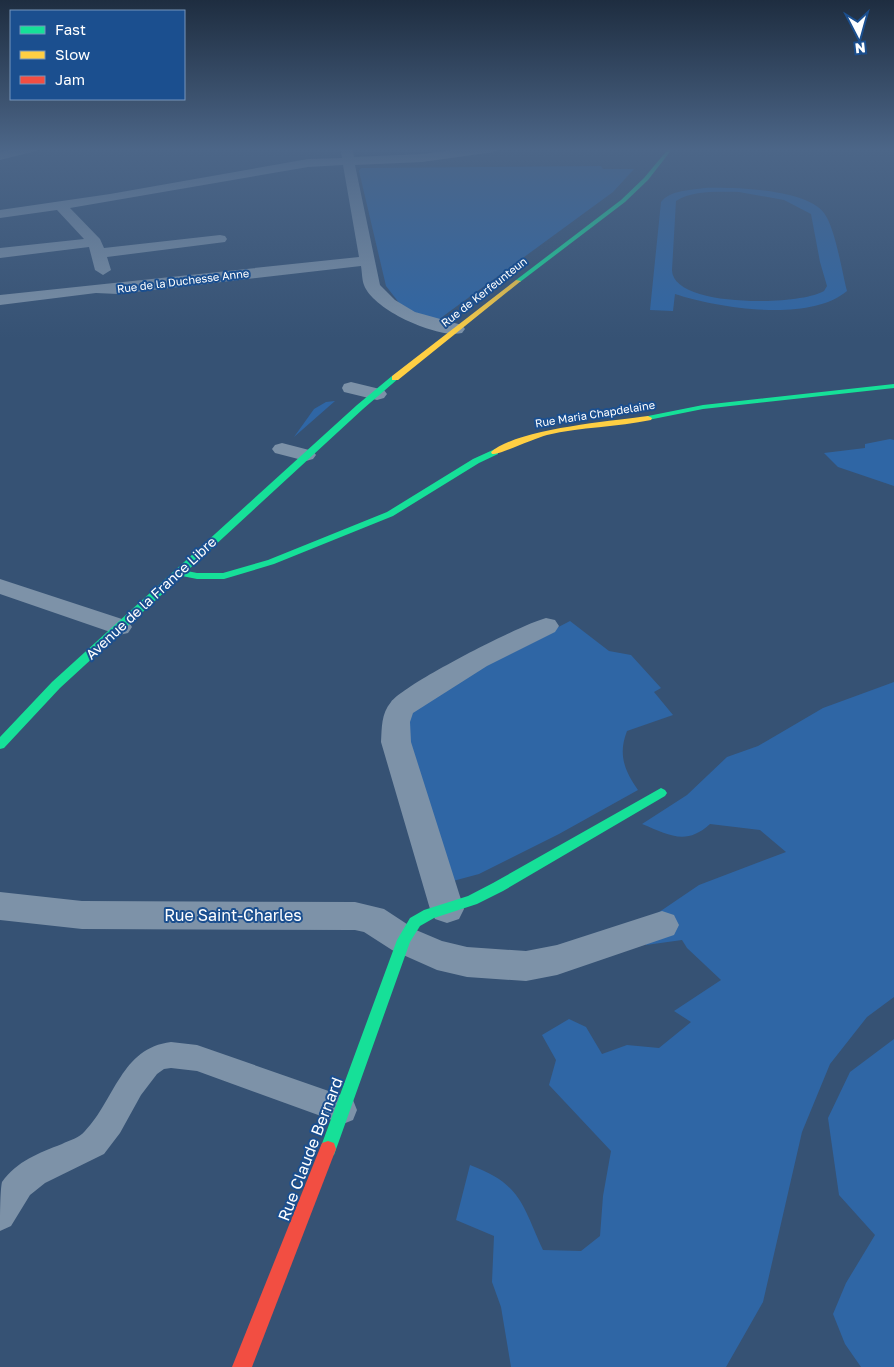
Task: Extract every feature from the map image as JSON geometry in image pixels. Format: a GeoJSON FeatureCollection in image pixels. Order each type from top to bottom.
{"type":"FeatureCollection","features":[{"type":"Feature","properties":{"kind":"main road","name":"Rue de Kerfeunteun"},"geometry":{"type":"LineString","coordinates":[[377,394],[456,329],[609,212]]}},
{"type":"Feature","properties":{"kind":"main road","name":"Rue Maria Chapdelaine"},"geometry":{"type":"LineString","coordinates":[[179,572],[196,576],[224,576],[271,562],[390,514],[476,461],[517,442],[546,433],[637,421],[703,407],[894,386]]}},
{"type":"Feature","properties":{"kind":"main road","name":"Avenue de la France Libre"},"geometry":{"type":"LineString","coordinates":[[0,745],[56,685],[306,455],[377,394]]}},
{"type":"Feature","properties":{"kind":"main road"},"geometry":{"type":"LineString","coordinates":[[404,940],[415,922],[429,914],[498,887],[661,793]]}},
{"type":"Feature","properties":{"kind":"main road","name":"Rue Claude Bernard"},"geometry":{"type":"LineString","coordinates":[[242,1367],[343,1110],[404,940]]}},
{"type":"Feature","properties":{"kind":"street"},"geometry":{"type":"LineString","coordinates":[[0,214],[17,212]]}},
{"type":"Feature","properties":{"kind":"street"},"geometry":{"type":"LineString","coordinates":[[66,212],[97,247],[104,281],[96,288]]}},
{"type":"Feature","properties":{"kind":"street"},"geometry":{"type":"LineString","coordinates":[[357,212],[372,286],[392,306],[416,319],[456,329]]}},
{"type":"Feature","properties":{"kind":"street"},"geometry":{"type":"LineString","coordinates":[[0,252],[220,239]]}},
{"type":"Feature","properties":{"kind":"street","name":"Rue de la Duchesse Anne"},"geometry":{"type":"LineString","coordinates":[[0,300],[96,288],[118,290],[366,261]]}},
{"type":"Feature","properties":{"kind":"street"},"geometry":{"type":"LineString","coordinates":[[351,388],[377,394]]}},
{"type":"Feature","properties":{"kind":"street"},"geometry":{"type":"LineString","coordinates":[[282,449],[306,455]]}},
{"type":"Feature","properties":{"kind":"street"},"geometry":{"type":"LineString","coordinates":[[0,586],[119,627]]}},
{"type":"Feature","properties":{"kind":"street"},"geometry":{"type":"LineString","coordinates":[[447,908],[396,742],[396,722],[400,710],[418,694],[478,660],[546,626]]}},
{"type":"Feature","properties":{"kind":"street","name":"Rue Saint-Charles"},"geometry":{"type":"LineString","coordinates":[[0,906],[82,915],[355,916],[372,919],[404,940],[438,956],[460,961],[526,966],[557,960],[662,925]]}},
{"type":"Feature","properties":{"kind":"lane"},"geometry":{"type":"LineString","coordinates":[[0,1215],[11,1193],[28,1174],[46,1164],[92,1146],[110,1126],[136,1078],[146,1066],[156,1059],[176,1054],[197,1058],[343,1110]]}},
{"type":"Feature","properties":{"kind":"shaded area"},"geometry":{"type":"Polygon","coordinates":[[[369,212],[586,212],[438,320],[416,315],[400,304],[386,286],[369,212]]]}},
{"type":"Feature","properties":{"kind":"shaded area"},"geometry":{"type":"Polygon","coordinates":[[[660,212],[675,212],[672,270],[678,282],[692,291],[714,297],[739,300],[765,301],[790,299],[811,296],[824,291],[827,286],[820,262],[811,214],[807,212],[823,212],[832,228],[847,291],[830,301],[810,307],[787,310],[763,310],[715,304],[675,294],[673,311],[650,310],[660,212]]]}},
{"type":"Feature","properties":{"kind":"shaded area"},"geometry":{"type":"Polygon","coordinates":[[[335,401],[294,437],[314,409],[326,402],[335,401]]]}},
{"type":"Feature","properties":{"kind":"shaded area"},"geometry":{"type":"Polygon","coordinates":[[[890,439],[894,440],[894,486],[838,467],[824,453],[865,448],[865,444],[890,439]]]}},
{"type":"Feature","properties":{"kind":"shaded area"},"geometry":{"type":"Polygon","coordinates":[[[570,621],[609,651],[631,655],[661,688],[654,692],[673,715],[627,731],[623,747],[624,762],[629,776],[638,790],[559,834],[479,874],[453,881],[412,769],[408,716],[462,677],[570,621]]]}},
{"type":"Feature","properties":{"kind":"shaded area"},"geometry":{"type":"Polygon","coordinates":[[[894,682],[894,997],[867,1017],[830,1064],[802,1132],[763,1302],[726,1367],[511,1367],[501,1307],[492,1282],[494,1236],[456,1220],[470,1165],[500,1180],[518,1197],[543,1250],[581,1251],[600,1236],[603,1196],[611,1151],[549,1085],[556,1060],[542,1035],[569,1019],[586,1027],[602,1054],[627,1045],[659,1048],[691,1022],[674,1011],[721,980],[687,948],[682,940],[646,945],[643,923],[699,885],[786,852],[760,830],[710,824],[701,831],[685,837],[669,835],[642,824],[687,795],[727,757],[758,746],[823,708],[894,682]]]}},
{"type":"Feature","properties":{"kind":"shaded area"},"geometry":{"type":"Polygon","coordinates":[[[894,1039],[894,1367],[861,1367],[845,1344],[833,1314],[846,1283],[875,1235],[839,1195],[828,1118],[850,1072],[894,1039]]]}},
{"type":"Feature","properties":{"kind":"traffic: fast"},"geometry":{"type":"LineString","coordinates":[[518,281],[609,212]]}},
{"type":"Feature","properties":{"kind":"traffic: fast"},"geometry":{"type":"LineString","coordinates":[[0,745],[56,685],[360,407],[395,378]]}},
{"type":"Feature","properties":{"kind":"traffic: fast"},"geometry":{"type":"LineString","coordinates":[[648,418],[703,407],[894,386]]}},
{"type":"Feature","properties":{"kind":"traffic: fast"},"geometry":{"type":"LineString","coordinates":[[179,572],[197,576],[224,576],[271,562],[390,514],[476,461],[495,452]]}},
{"type":"Feature","properties":{"kind":"traffic: fast"},"geometry":{"type":"LineString","coordinates":[[328,1149],[404,940],[415,922],[429,914],[472,900],[498,887],[661,793]]}},
{"type":"Feature","properties":{"kind":"traffic: slow"},"geometry":{"type":"LineString","coordinates":[[395,378],[518,281]]}},
{"type":"Feature","properties":{"kind":"traffic: slow"},"geometry":{"type":"LineString","coordinates":[[495,452],[517,442],[546,433],[648,418]]}},
{"type":"Feature","properties":{"kind":"traffic: jam"},"geometry":{"type":"LineString","coordinates":[[242,1367],[328,1149]]}}]}
